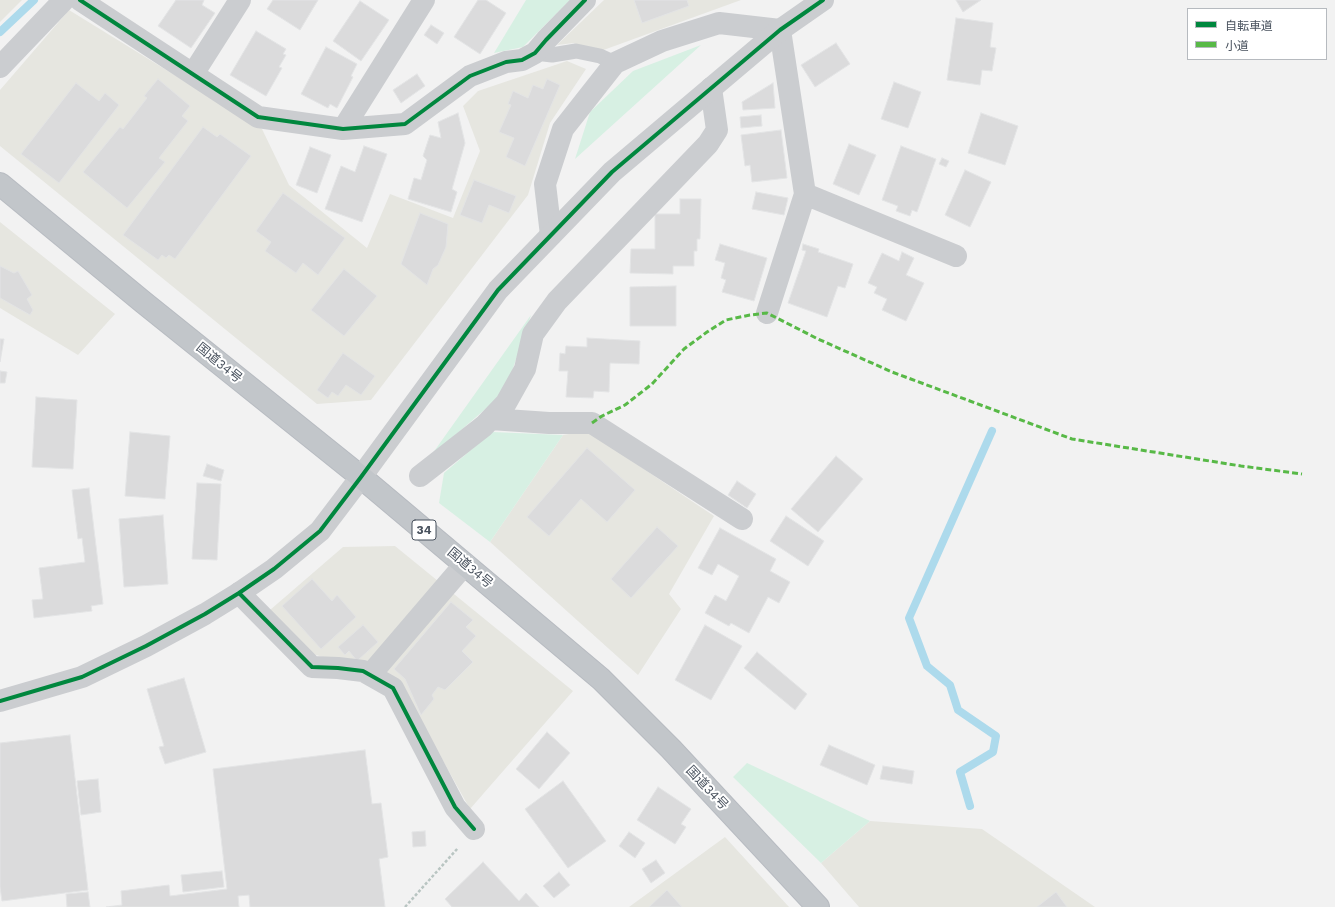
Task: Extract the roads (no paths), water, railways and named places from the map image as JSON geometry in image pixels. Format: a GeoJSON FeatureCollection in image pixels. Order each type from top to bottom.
{"type":"FeatureCollection","features":[{"type":"Feature","properties":{"kind":"highway","name":"国道34号"},"geometry":{"type":"LineString","coordinates":[[0,184],[143,302],[361,477],[601,679],[671,749],[818,907]]}},
{"type":"Feature","properties":{"kind":"street"},"geometry":{"type":"LineString","coordinates":[[0,67],[64,0]]}},
{"type":"Feature","properties":{"kind":"street"},"geometry":{"type":"LineString","coordinates":[[80,0],[258,117],[343,129],[405,124],[470,76],[506,62],[522,60],[535,53],[585,0]]}},
{"type":"Feature","properties":{"kind":"street"},"geometry":{"type":"LineString","coordinates":[[193,74],[240,0]]}},
{"type":"Feature","properties":{"kind":"street"},"geometry":{"type":"LineString","coordinates":[[343,129],[424,0]]}},
{"type":"Feature","properties":{"kind":"street"},"geometry":{"type":"LineString","coordinates":[[0,701],[82,677],[199,618],[274,569],[320,531],[498,290],[612,172],[780,30],[823,0]]}},
{"type":"Feature","properties":{"kind":"street"},"geometry":{"type":"LineString","coordinates":[[551,235],[545,184],[563,130],[615,63],[662,41],[719,23],[780,30]]}},
{"type":"Feature","properties":{"kind":"street"},"geometry":{"type":"LineString","coordinates":[[767,313],[805,194],[780,30]]}},
{"type":"Feature","properties":{"kind":"street"},"geometry":{"type":"LineString","coordinates":[[420,476],[490,419],[506,404],[525,369],[534,334],[558,301],[708,144],[717,130],[711,88]]}},
{"type":"Feature","properties":{"kind":"street"},"geometry":{"type":"LineString","coordinates":[[805,194],[956,256]]}},
{"type":"Feature","properties":{"kind":"street"},"geometry":{"type":"LineString","coordinates":[[490,419],[549,423],[592,423],[742,518]]}},
{"type":"Feature","properties":{"kind":"street"},"geometry":{"type":"LineString","coordinates":[[370,675],[465,564]]}},
{"type":"Feature","properties":{"kind":"street"},"geometry":{"type":"LineString","coordinates":[[239,592],[312,667],[363,671],[393,688],[455,807],[474,829]]}},
{"type":"Feature","properties":{"kind":"lane"},"geometry":{"type":"LineString","coordinates":[[535,53],[552,55],[576,51],[600,56],[615,63]]}},
{"type":"Feature","properties":{"kind":"waterway"},"geometry":{"type":"LineString","coordinates":[[0,32],[34,0]]}},
{"type":"Feature","properties":{"kind":"waterway"},"geometry":{"type":"LineString","coordinates":[[970,806],[960,772],[993,752],[996,736],[958,710],[950,685],[927,666],[909,618],[992,431]]}}]}
